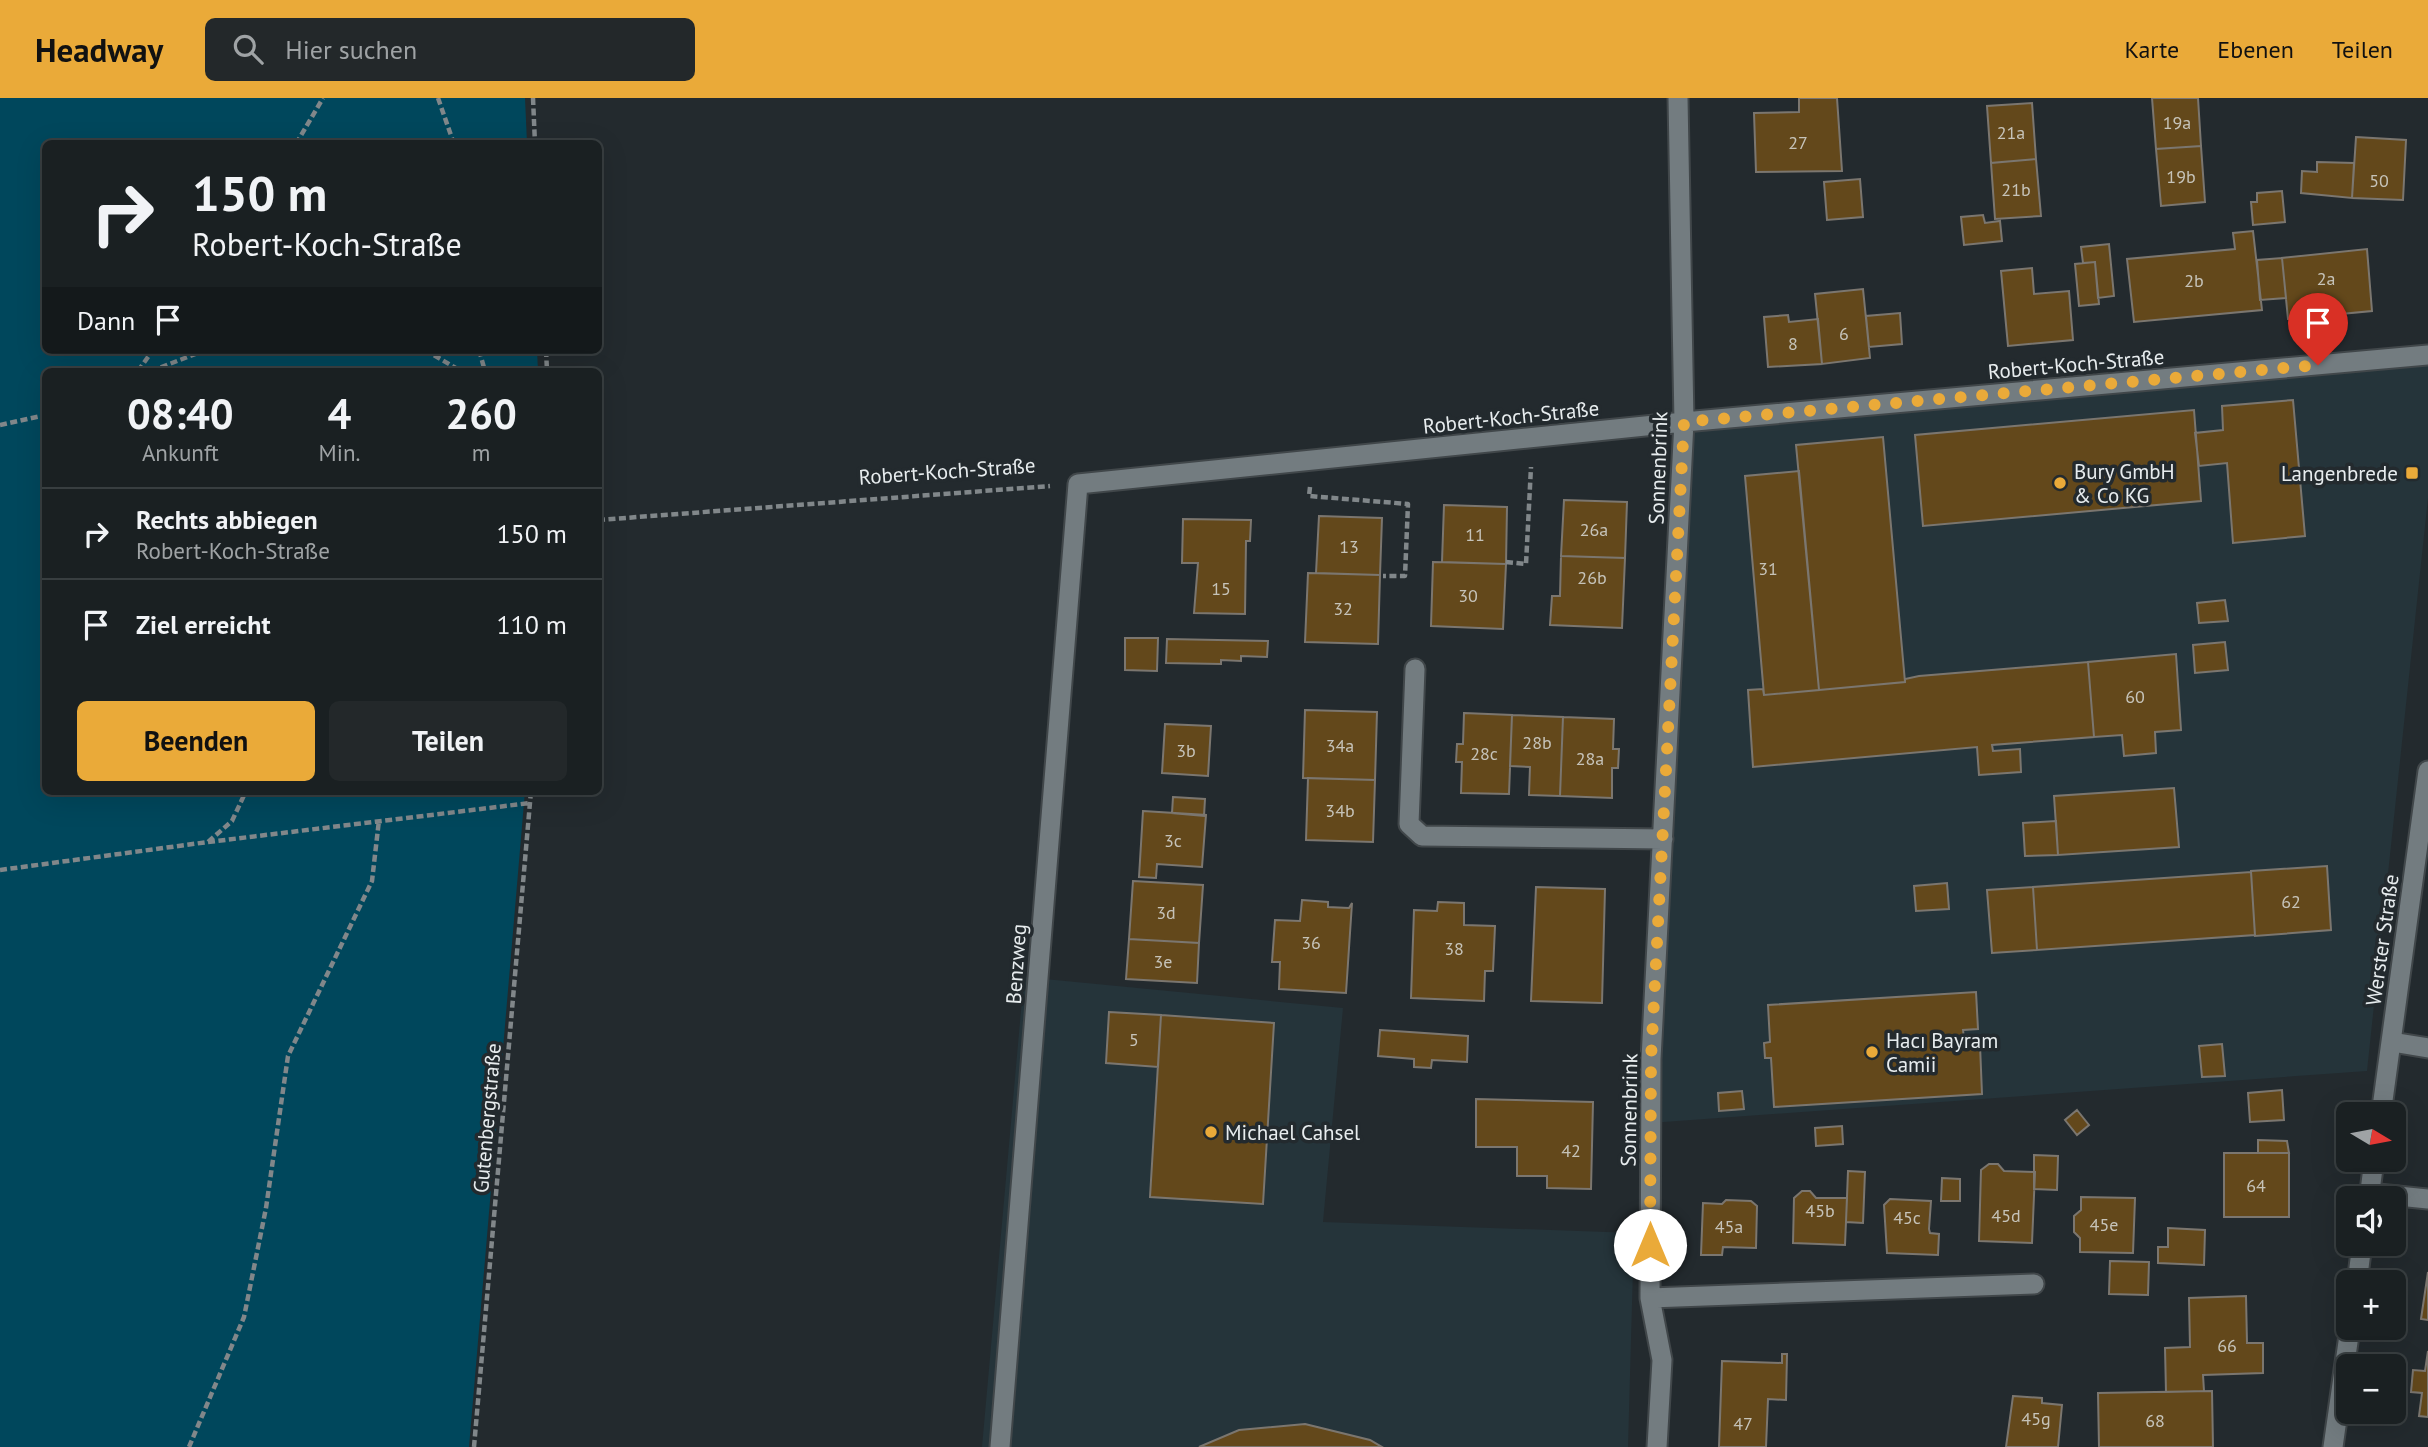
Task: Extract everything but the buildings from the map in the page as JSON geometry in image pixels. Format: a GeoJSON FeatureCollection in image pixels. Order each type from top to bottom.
{"type":"FeatureCollection","features":[{"type":"Feature","properties":{"kind":"street","name":"Sonnenbrink"},"geometry":{"type":"LineString","coordinates":[[1657,1447],[1662,1360],[1650,1298],[1651,1059],[1684,422],[1678,98]]}},
{"type":"Feature","properties":{"kind":"street","name":"Robert-Koch-Straße"},"geometry":{"type":"LineString","coordinates":[[1078,484],[1684,422],[2428,355]]}},
{"type":"Feature","properties":{"kind":"street","name":"Benzweg"},"geometry":{"type":"LineString","coordinates":[[1000,1447],[1078,484]]}},
{"type":"Feature","properties":{"kind":"street"},"geometry":{"type":"LineString","coordinates":[[1415,669],[1409,824],[1422,836],[1663,839]]}},
{"type":"Feature","properties":{"kind":"street","name":"Werster Straße"},"geometry":{"type":"LineString","coordinates":[[2383,1102],[2428,771]]}},
{"type":"Feature","properties":{"kind":"street"},"geometry":{"type":"LineString","coordinates":[[2392,1042],[2428,1048]]}},
{"type":"Feature","properties":{"kind":"street"},"geometry":{"type":"LineString","coordinates":[[2406,1198],[2428,1199]]}},
{"type":"Feature","properties":{"kind":"street"},"geometry":{"type":"LineString","coordinates":[[1650,1298],[2034,1284]]}},
{"type":"Feature","properties":{"kind":"street"},"geometry":{"type":"LineString","coordinates":[[2333,1447],[2348,1340]]}},
{"type":"Feature","properties":{"kind":"path"},"geometry":{"type":"LineString","coordinates":[[298,140],[323,98]]}},
{"type":"Feature","properties":{"kind":"path"},"geometry":{"type":"LineString","coordinates":[[438,98],[453,140]]}},
{"type":"Feature","properties":{"kind":"path"},"geometry":{"type":"LineString","coordinates":[[533,98],[535,140]]}},
{"type":"Feature","properties":{"kind":"path"},"geometry":{"type":"LineString","coordinates":[[159,368],[196,354]]}},
{"type":"Feature","properties":{"kind":"path"},"geometry":{"type":"LineString","coordinates":[[432,354],[456,368]]}},
{"type":"Feature","properties":{"kind":"path"},"geometry":{"type":"LineString","coordinates":[[0,425],[42,416]]}},
{"type":"Feature","properties":{"kind":"path"},"geometry":{"type":"LineString","coordinates":[[1506,562],[1526,564],[1532,438]]}},
{"type":"Feature","properties":{"kind":"path"},"geometry":{"type":"LineString","coordinates":[[1313,460],[1309,496],[1408,504],[1405,576],[1383,576]]}},
{"type":"Feature","properties":{"kind":"path","name":"Robert-Koch-Straße"},"geometry":{"type":"LineString","coordinates":[[602,520],[1078,484]]}},
{"type":"Feature","properties":{"kind":"path"},"geometry":{"type":"LineString","coordinates":[[208,842],[232,821],[244,795]]}},
{"type":"Feature","properties":{"kind":"path","name":"Gutenbergstraße"},"geometry":{"type":"LineString","coordinates":[[474,1447],[531,795]]}},
{"type":"Feature","properties":{"kind":"path"},"geometry":{"type":"LineString","coordinates":[[0,870],[530,803]]}},
{"type":"Feature","properties":{"kind":"path"},"geometry":{"type":"LineString","coordinates":[[189,1447],[243,1317],[266,1208],[288,1056],[372,881],[379,820]]}},
{"type":"Feature","properties":{"kind":"shaded area"},"geometry":{"type":"Polygon","coordinates":[[[0,98],[525,98],[527,140],[42,140],[42,354],[537,354],[538,368],[42,368],[42,795],[525,795],[469,1447],[0,1447],[0,98]]]}},
{"type":"Feature","properties":{"kind":"shaded area"},"geometry":{"type":"Polygon","coordinates":[[[2428,352],[2428,498],[2367,1071],[1650,1123],[1689,426],[2428,352]]]}},
{"type":"Feature","properties":{"kind":"shaded area"},"geometry":{"type":"Polygon","coordinates":[[[1024,977],[1343,1008],[1323,1222],[1634,1233],[1628,1447],[982,1447],[1024,977]]]}},
{"type":"Feature","properties":{"kind":"place","name":"Langenbrede"},"geometry":{"type":"Point","coordinates":[2412,473]}},
{"type":"Feature","properties":{"kind":"place","name":"Bury GmbH & Co KG"},"geometry":{"type":"Point","coordinates":[2060,483]}},
{"type":"Feature","properties":{"kind":"place","name":"Hacı Bayram Camii"},"geometry":{"type":"Point","coordinates":[1872,1052]}},
{"type":"Feature","properties":{"kind":"place","name":"Michael Cahsel"},"geometry":{"type":"Point","coordinates":[1211,1132]}},
{"type":"Feature","properties":{"kind":"route"},"geometry":{"type":"LineString","coordinates":[[1650,1245],[1651,1059],[1684,422],[2318,365]]}}]}
